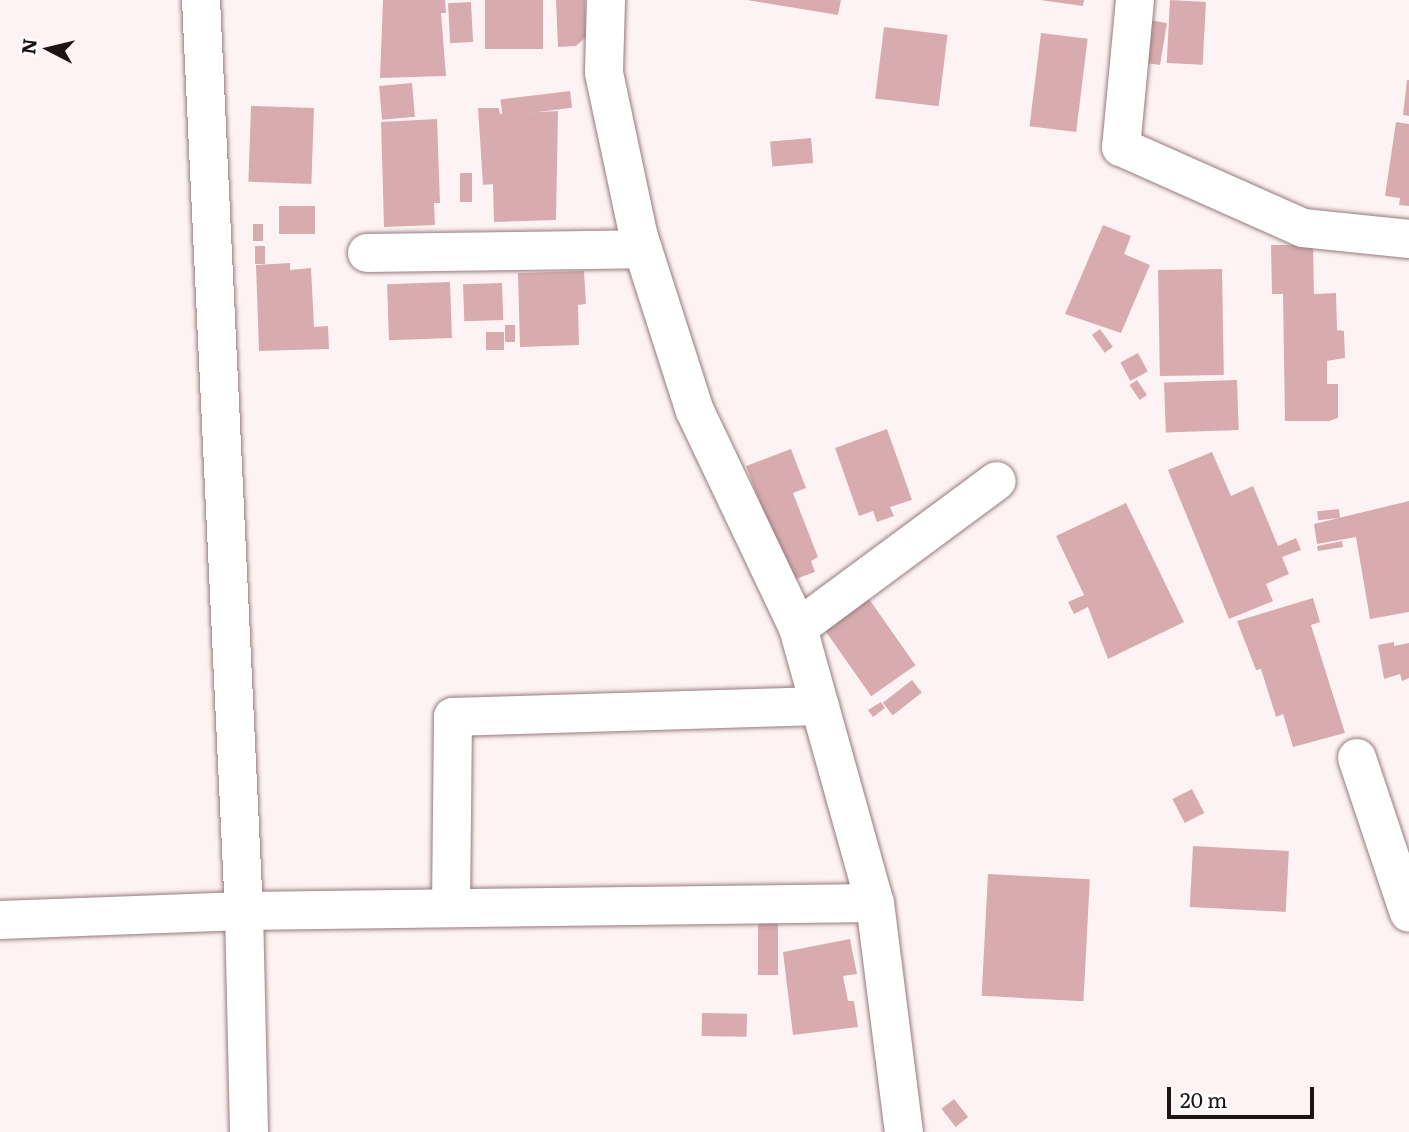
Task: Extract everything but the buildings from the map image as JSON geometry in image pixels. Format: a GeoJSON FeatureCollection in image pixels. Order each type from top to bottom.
{"type":"FeatureCollection","features":[{"type":"Feature","properties":{"kind":"street"},"geometry":{"type":"LineString","coordinates":[[201,0],[244,911],[249,1132]]}},
{"type":"Feature","properties":{"kind":"street"},"geometry":{"type":"LineString","coordinates":[[606,0],[604,74],[643,249],[695,411],[798,628],[875,903],[904,1132]]}},
{"type":"Feature","properties":{"kind":"street"},"geometry":{"type":"LineString","coordinates":[[1135,0],[1121,147],[1303,228],[1409,239]]}},
{"type":"Feature","properties":{"kind":"street"},"geometry":{"type":"LineString","coordinates":[[367,253],[643,249]]}},
{"type":"Feature","properties":{"kind":"street"},"geometry":{"type":"LineString","coordinates":[[798,628],[997,481]]}},
{"type":"Feature","properties":{"kind":"street"},"geometry":{"type":"LineString","coordinates":[[451,908],[453,717],[820,706]]}},
{"type":"Feature","properties":{"kind":"street"},"geometry":{"type":"LineString","coordinates":[[1357,758],[1409,913]]}},
{"type":"Feature","properties":{"kind":"street"},"geometry":{"type":"LineString","coordinates":[[0,920],[244,911],[875,903]]}}]}
